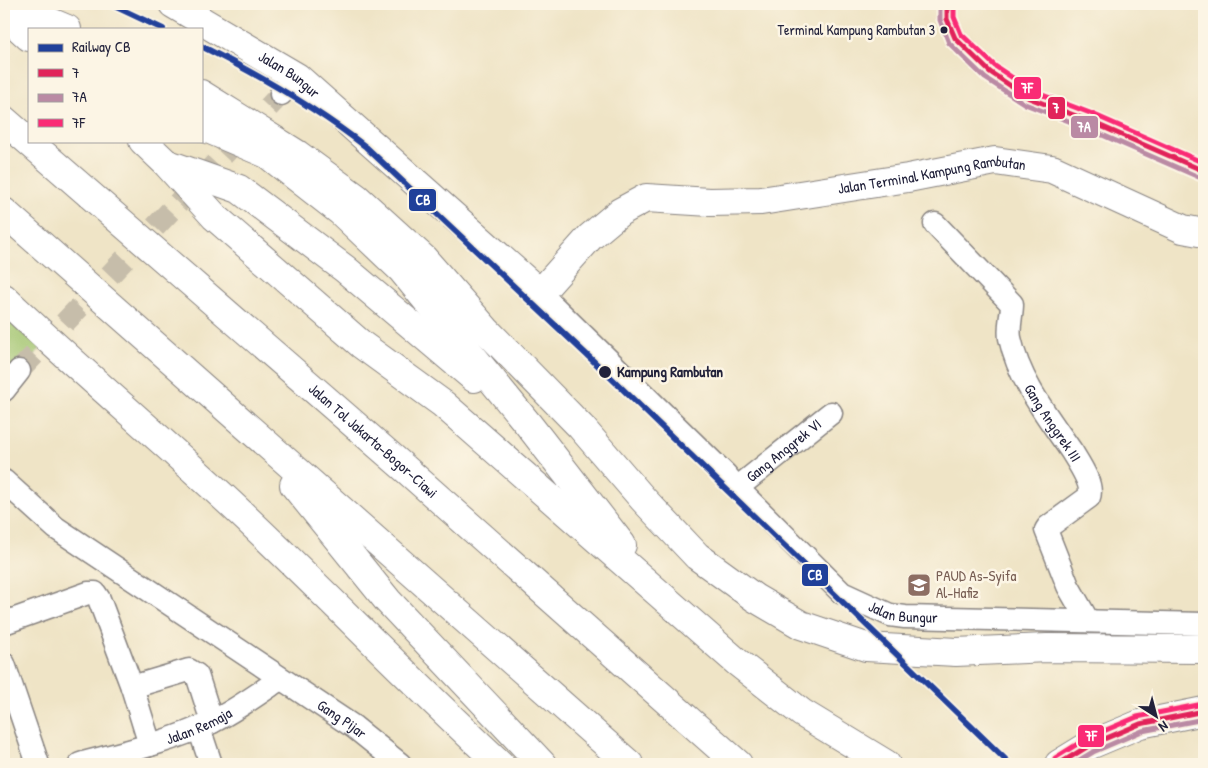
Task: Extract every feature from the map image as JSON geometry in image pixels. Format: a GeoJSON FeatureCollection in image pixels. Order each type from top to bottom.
{"type":"FeatureCollection","features":[{"type":"Feature","properties":{"kind":"main road","name":"Jalan Bungur"},"geometry":{"type":"LineString","coordinates":[[173,4],[289,86],[540,293]]}},
{"type":"Feature","properties":{"kind":"main road"},"geometry":{"type":"LineString","coordinates":[[17,22],[60,28]]}},
{"type":"Feature","properties":{"kind":"main road"},"geometry":{"type":"LineString","coordinates":[[202,95],[297,154],[356,198],[423,258],[486,330],[581,427],[643,499],[697,556],[755,598],[801,625],[866,647],[956,652],[1046,648],[1204,649]]}},
{"type":"Feature","properties":{"kind":"main road","name":"Jalan Tol Jakarta–Bogor–Ciawi"},"geometry":{"type":"LineString","coordinates":[[4,120],[28,141]]}},
{"type":"Feature","properties":{"kind":"main road"},"geometry":{"type":"LineString","coordinates":[[202,126],[267,154],[341,212],[401,269],[528,424],[663,597]]}},
{"type":"Feature","properties":{"kind":"main road","name":"Jalan Tol Jakarta–Bogor–Ciawi"},"geometry":{"type":"LineString","coordinates":[[29,142],[401,465],[738,764]]}},
{"type":"Feature","properties":{"kind":"main road"},"geometry":{"type":"LineString","coordinates":[[143,142],[167,164],[215,218],[362,345],[443,404],[737,662],[802,712],[886,764]]}},
{"type":"Feature","properties":{"kind":"main road","name":"Jalan Terminal Kampung Rambutan"},"geometry":{"type":"LineString","coordinates":[[540,293],[590,237],[620,212],[646,198],[710,202],[760,201],[908,178],[995,161],[1052,169],[1184,229],[1204,234]]}},
{"type":"Feature","properties":{"kind":"main road"},"geometry":{"type":"LineString","coordinates":[[167,164],[239,189],[344,269],[528,424]]}},
{"type":"Feature","properties":{"kind":"main road"},"geometry":{"type":"LineString","coordinates":[[4,212],[629,764]]}},
{"type":"Feature","properties":{"kind":"main road"},"geometry":{"type":"LineString","coordinates":[[4,298],[231,504],[436,705],[500,764]]}},
{"type":"Feature","properties":{"kind":"main road"},"geometry":{"type":"LineString","coordinates":[[244,424],[388,601],[542,764]]}},
{"type":"Feature","properties":{"kind":"main road"},"geometry":{"type":"LineString","coordinates":[[1059,764],[1090,745],[1140,724],[1204,711]]}},
{"type":"Feature","properties":{"kind":"street","name":"Gang Anggrek III"},"geometry":{"type":"LineString","coordinates":[[935,224],[1012,304],[1010,336],[1015,358],[1033,395],[1079,463],[1087,481],[1090,489],[1089,497],[1046,530],[1068,586],[1088,621]]}},
{"type":"Feature","properties":{"kind":"street","name":"Jalan Bungur"},"geometry":{"type":"LineString","coordinates":[[540,293],[726,475],[736,488],[842,594],[890,615],[905,617],[1204,624]]}},
{"type":"Feature","properties":{"kind":"street","name":"Gang Anggrek VI"},"geometry":{"type":"LineString","coordinates":[[736,488],[831,413]]}},
{"type":"Feature","properties":{"kind":"street","name":"Gang Pijar"},"geometry":{"type":"LineString","coordinates":[[4,481],[56,528],[354,727],[400,764]]}},
{"type":"Feature","properties":{"kind":"street"},"geometry":{"type":"LineString","coordinates":[[4,623],[88,593],[94,593],[99,599],[132,687],[150,745]]}},
{"type":"Feature","properties":{"kind":"street"},"geometry":{"type":"LineString","coordinates":[[4,664],[38,764]]}},
{"type":"Feature","properties":{"kind":"street"},"geometry":{"type":"LineString","coordinates":[[132,687],[189,670],[194,672],[197,675],[212,764]]}},
{"type":"Feature","properties":{"kind":"street","name":"Jalan Remaja"},"geometry":{"type":"LineString","coordinates":[[80,764],[116,760],[150,745],[205,725],[240,707],[280,679]]}},
{"type":"Feature","properties":{"kind":"green space"},"geometry":{"type":"Polygon","coordinates":[[[4,297],[49,339],[4,384],[4,297]]]}},
{"type":"Feature","properties":{"kind":"tunnel"},"geometry":{"type":"LineString","coordinates":[[19,371],[281,94]]}},
{"type":"Feature","properties":{"kind":"rail line","name":"CB"},"geometry":{"type":"LineString","coordinates":[[110,4],[161,28]]}},
{"type":"Feature","properties":{"kind":"rail line","name":"CB"},"geometry":{"type":"LineString","coordinates":[[202,47],[286,92],[327,118],[366,147],[605,372],[1010,764]]}},
{"type":"Feature","properties":{"kind":"transit line","name":"7A"},"geometry":{"type":"LineString","coordinates":[[940,4],[940,20],[949,43],[985,78],[1025,104],[1084,127],[1201,178]]}},
{"type":"Feature","properties":{"kind":"transit line","name":"7"},"geometry":{"type":"LineString","coordinates":[[947,4],[947,19],[955,38],[990,72],[1029,98],[1087,120],[1204,171]]}},
{"type":"Feature","properties":{"kind":"transit line","name":"7F"},"geometry":{"type":"LineString","coordinates":[[954,4],[954,17],[961,34],[995,66],[1032,91],[1090,113],[1204,163]]}},
{"type":"Feature","properties":{"kind":"transit line","name":"7F"},"geometry":{"type":"LineString","coordinates":[[1055,758],[1087,738],[1137,717],[1203,704]]}},
{"type":"Feature","properties":{"kind":"transit line","name":"7"},"geometry":{"type":"LineString","coordinates":[[1059,764],[1090,745],[1140,724],[1204,711]]}},
{"type":"Feature","properties":{"kind":"transit line","name":"7A"},"geometry":{"type":"LineString","coordinates":[[1073,764],[1093,752],[1142,731],[1204,719]]}},
{"type":"Feature","properties":{"kind":"place","name":"Terminal Kampung Rambutan 3"},"geometry":{"type":"Point","coordinates":[944,30]}},
{"type":"Feature","properties":{"kind":"place","name":"Kampung Rambutan"},"geometry":{"type":"Point","coordinates":[605,372]}},
{"type":"Feature","properties":{"kind":"place","name":"PAUD As-Syifa Al-Hafiz"},"geometry":{"type":"Point","coordinates":[919,585]}}]}
